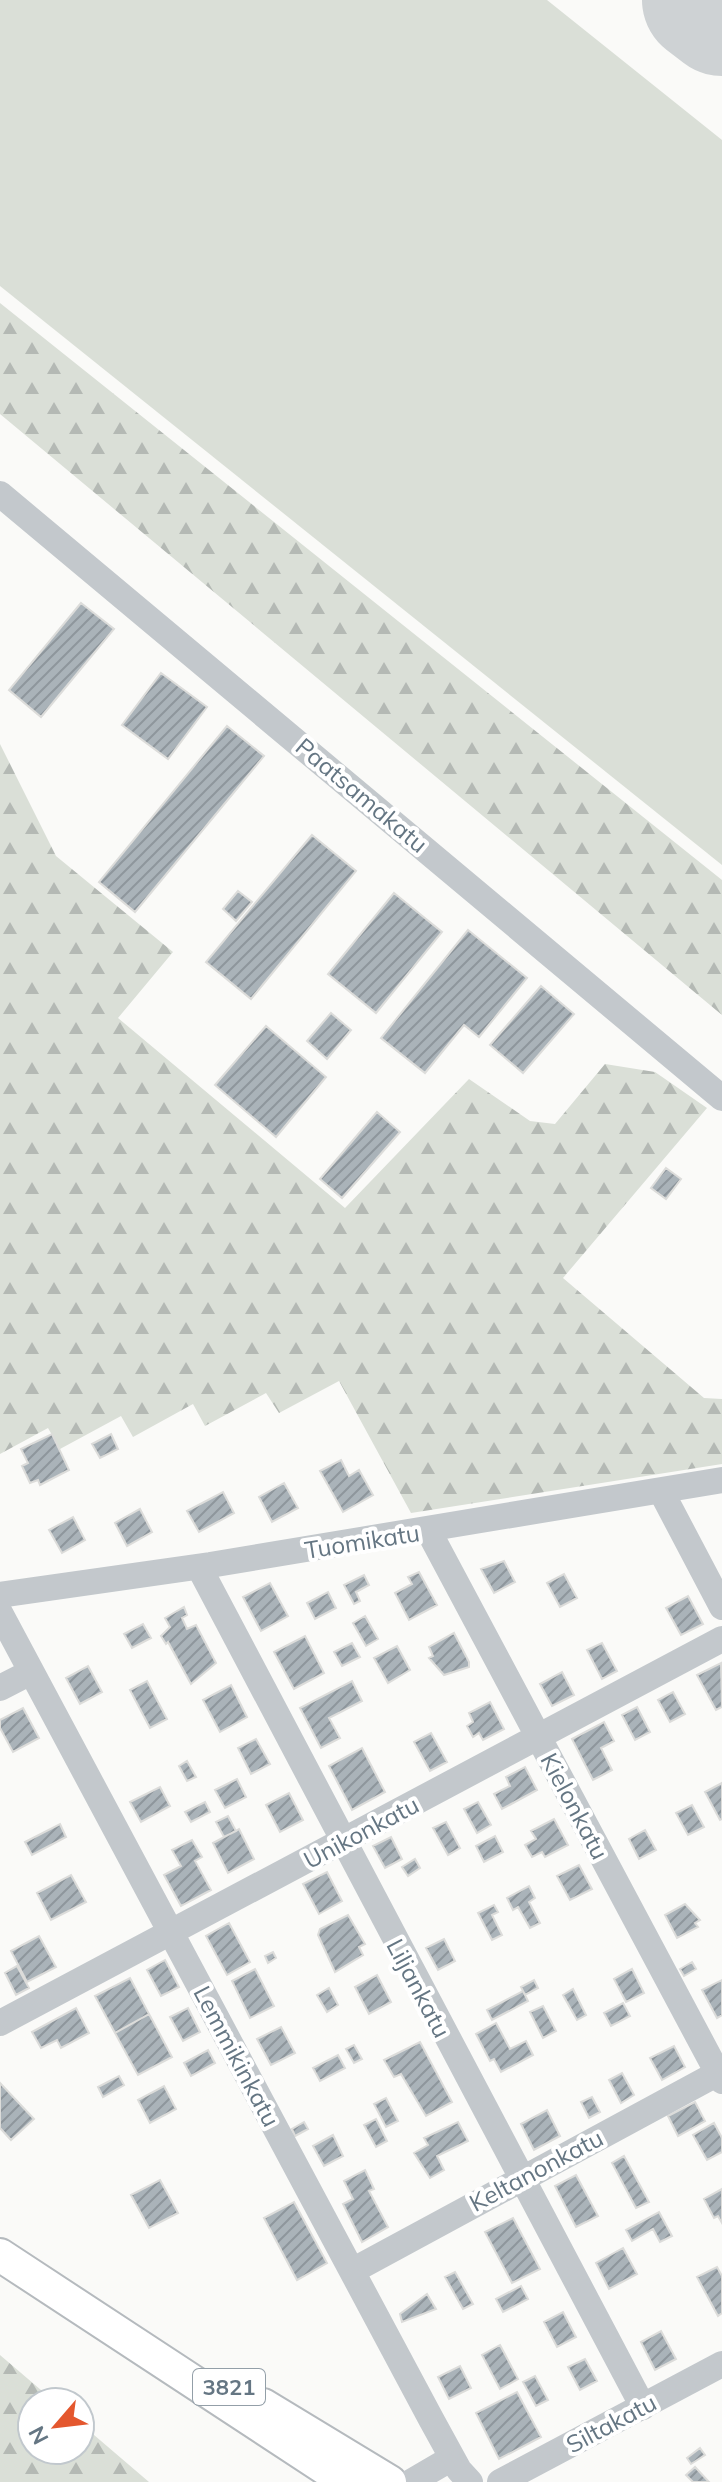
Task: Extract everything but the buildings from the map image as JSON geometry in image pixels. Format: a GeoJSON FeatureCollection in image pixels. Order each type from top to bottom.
{"type":"FeatureCollection","features":[{"type":"Feature","properties":{"kind":"main road","name":"3821"},"geometry":{"type":"LineString","coordinates":[[0,2255],[346,2482]]}},
{"type":"Feature","properties":{"kind":"main road","name":"3821"},"geometry":{"type":"LineString","coordinates":[[65,2297],[307,2429],[390,2482]]}},
{"type":"Feature","properties":{"kind":"main road"},"geometry":{"type":"LineString","coordinates":[[229,2406],[316,2482]]}},
{"type":"Feature","properties":{"kind":"street","name":"Paatsamakatu"},"geometry":{"type":"LineString","coordinates":[[0,494],[722,1098]]}},
{"type":"Feature","properties":{"kind":"street","name":"Tuomikatu"},"geometry":{"type":"LineString","coordinates":[[0,1595],[199,1567],[722,1480]]}},
{"type":"Feature","properties":{"kind":"street"},"geometry":{"type":"LineString","coordinates":[[661,1491],[722,1607]]}},
{"type":"Feature","properties":{"kind":"street","name":"Kielonkatu"},"geometry":{"type":"LineString","coordinates":[[428,1530],[721,2075]]}},
{"type":"Feature","properties":{"kind":"street","name":"Liljankatu"},"geometry":{"type":"LineString","coordinates":[[199,1567],[342,1843],[643,2407]]}},
{"type":"Feature","properties":{"kind":"street","name":"Lemmikinkatu"},"geometry":{"type":"LineString","coordinates":[[0,1613],[452,2458]]}},
{"type":"Feature","properties":{"kind":"street","name":"Unikonkatu"},"geometry":{"type":"LineString","coordinates":[[0,2023],[722,1639]]}},
{"type":"Feature","properties":{"kind":"street"},"geometry":{"type":"LineString","coordinates":[[0,1688],[31,1672]]}},
{"type":"Feature","properties":{"kind":"street","name":"Keltanonkatu"},"geometry":{"type":"LineString","coordinates":[[352,2271],[520,2179],[721,2075]]}},
{"type":"Feature","properties":{"kind":"street","name":"Siltakatu"},"geometry":{"type":"LineString","coordinates":[[500,2482],[722,2364]]}},
{"type":"Feature","properties":{"kind":"street"},"geometry":{"type":"LineString","coordinates":[[411,2482],[452,2458],[470,2482]]}},
{"type":"Feature","properties":{"kind":"green space"},"geometry":{"type":"Polygon","coordinates":[[[0,0],[547,0],[722,140],[722,865],[0,286],[0,0]]]}},
{"type":"Feature","properties":{"kind":"green space"},"geometry":{"type":"Polygon","coordinates":[[[0,303],[722,880],[722,1015],[0,414],[0,303]]]}},
{"type":"Feature","properties":{"kind":"green space"},"geometry":{"type":"Polygon","coordinates":[[[0,744],[56,856],[173,952],[118,1018],[345,1208],[469,1079],[530,1121],[555,1124],[605,1064],[655,1072],[707,1108],[563,1278],[704,1398],[722,1399],[722,1464],[411,1513],[339,1381],[279,1413],[266,1393],[205,1426],[193,1404],[133,1437],[121,1416],[60,1449],[48,1428],[0,1454],[0,744]]]}},
{"type":"Feature","properties":{"kind":"green space"},"geometry":{"type":"Polygon","coordinates":[[[0,2355],[36,2386],[16,2386],[16,2466],[96,2466],[96,2437],[149,2482],[0,2482],[0,2355]]]}},
{"type":"Feature","properties":{"kind":"runway"},"geometry":{"type":"LineString","coordinates":[[705,0],[722,13]]}}]}
